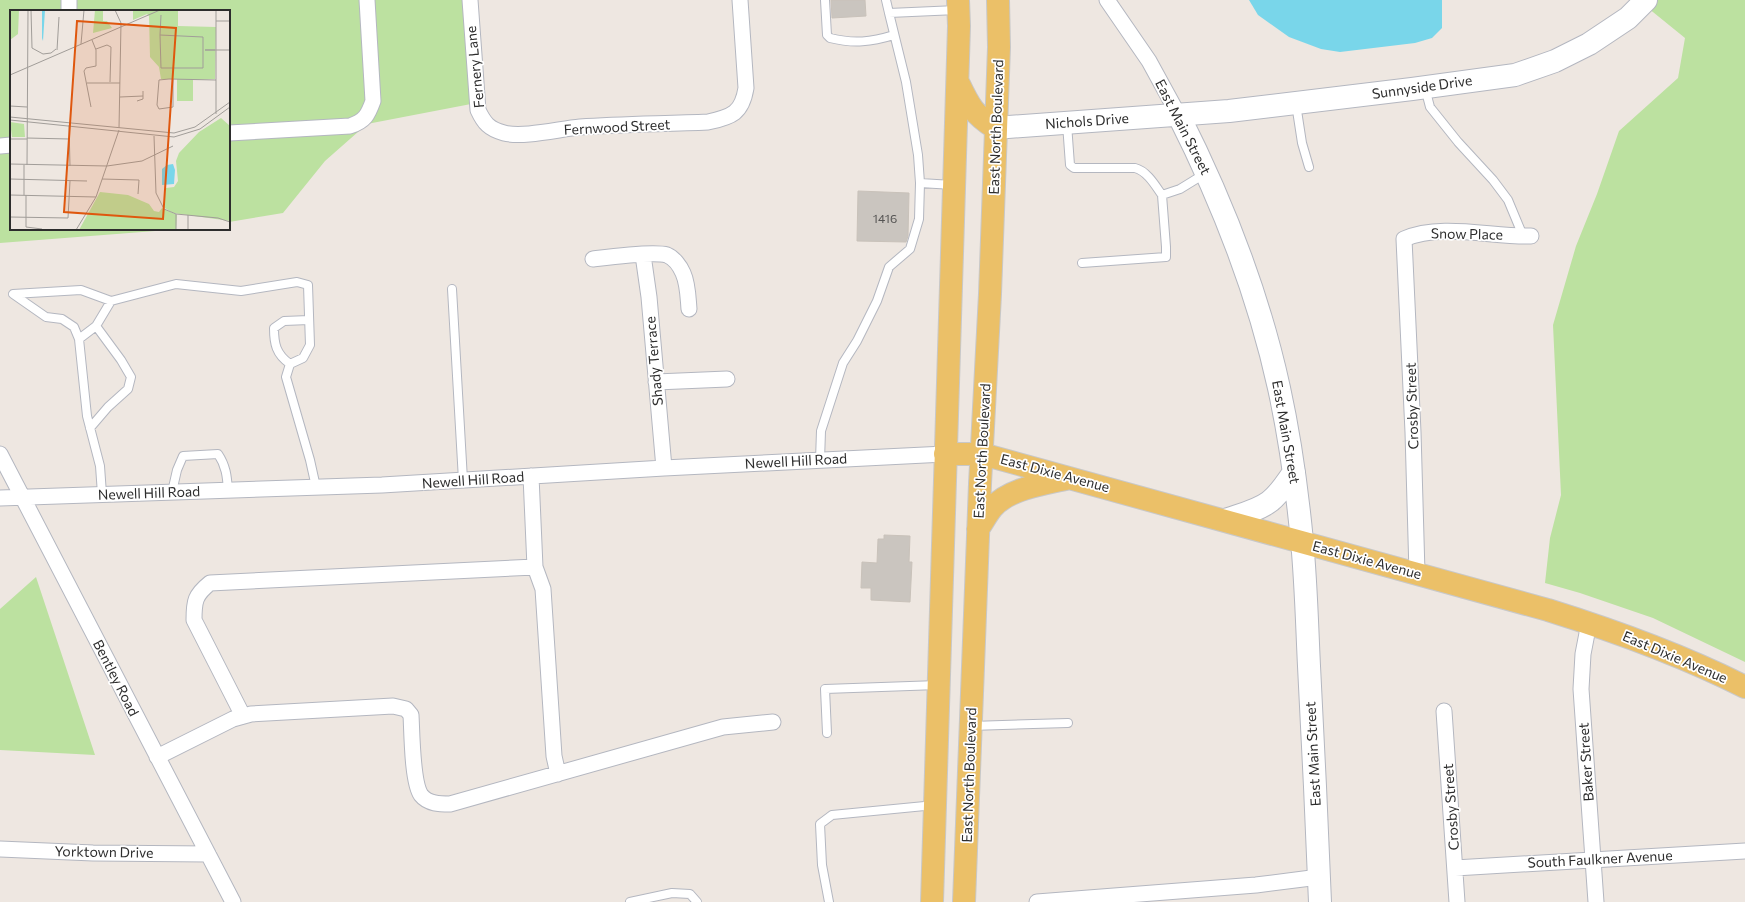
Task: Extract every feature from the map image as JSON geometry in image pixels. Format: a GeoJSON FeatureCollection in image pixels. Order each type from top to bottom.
{"type":"FeatureCollection","features":[{"type":"Feature","properties":{"kind":"main road","name":"East North Boulevard"},"geometry":{"type":"LineString","coordinates":[[964,902],[978,528],[990,294],[999,47],[998,0]]}},
{"type":"Feature","properties":{"kind":"main road"},"geometry":{"type":"LineString","coordinates":[[932,902],[954,185],[958,5]]}},
{"type":"Feature","properties":{"kind":"main road"},"geometry":{"type":"LineString","coordinates":[[957,80],[970,106],[980,118],[995,128]]}},
{"type":"Feature","properties":{"kind":"main road","name":"East Dixie Avenue"},"geometry":{"type":"LineString","coordinates":[[945,454],[982,454],[1417,573],[1589,623],[1689,661],[1745,687]]}},
{"type":"Feature","properties":{"kind":"main road"},"geometry":{"type":"LineString","coordinates":[[978,528],[992,507],[1007,496],[1024,490],[1072,478]]}},
{"type":"Feature","properties":{"kind":"street"},"geometry":{"type":"LineString","coordinates":[[230,133],[350,126],[361,122],[369,113],[373,101],[367,0]]}},
{"type":"Feature","properties":{"kind":"street","name":"Fernery Lane"},"geometry":{"type":"LineString","coordinates":[[470,0],[478,110],[483,122],[492,129]]}},
{"type":"Feature","properties":{"kind":"street","name":"Fernwood Street"},"geometry":{"type":"LineString","coordinates":[[492,129],[506,134],[524,134],[580,127],[708,122],[733,115],[739,109],[744,99],[746,88],[740,0]]}},
{"type":"Feature","properties":{"kind":"street","name":"East Main Street"},"geometry":{"type":"LineString","coordinates":[[1107,0],[1148,61],[1178,114],[1206,172],[1232,235],[1264,328],[1279,387],[1294,472],[1302,542],[1320,902]]}},
{"type":"Feature","properties":{"kind":"street","name":"Sunnyside Drive"},"geometry":{"type":"LineString","coordinates":[[1178,114],[1229,111],[1515,75],[1555,61],[1589,44],[1628,18],[1646,0]]}},
{"type":"Feature","properties":{"kind":"street","name":"Nichols Drive"},"geometry":{"type":"LineString","coordinates":[[995,128],[1178,114]]}},
{"type":"Feature","properties":{"kind":"street"},"geometry":{"type":"LineString","coordinates":[[0,146],[10,145]]}},
{"type":"Feature","properties":{"kind":"street","name":"Snow Place"},"geometry":{"type":"LineString","coordinates":[[1404,239],[1416,234],[1441,232],[1527,236]]}},
{"type":"Feature","properties":{"kind":"street","name":"Crosby Street"},"geometry":{"type":"LineString","coordinates":[[1404,239],[1413,424],[1417,573]]}},
{"type":"Feature","properties":{"kind":"street"},"geometry":{"type":"LineString","coordinates":[[593,259],[643,255],[666,255],[672,258],[679,265],[683,273],[687,288],[689,309]]}},
{"type":"Feature","properties":{"kind":"street","name":"Shady Terrace"},"geometry":{"type":"LineString","coordinates":[[643,255],[649,297],[664,468]]}},
{"type":"Feature","properties":{"kind":"street"},"geometry":{"type":"LineString","coordinates":[[656,382],[727,379]]}},
{"type":"Feature","properties":{"kind":"street","name":"Bentley Road"},"geometry":{"type":"LineString","coordinates":[[0,454],[233,902]]}},
{"type":"Feature","properties":{"kind":"street","name":"Newell Hill Road"},"geometry":{"type":"LineString","coordinates":[[0,498],[316,487],[945,454]]}},
{"type":"Feature","properties":{"kind":"street"},"geometry":{"type":"LineString","coordinates":[[1225,520],[1250,512],[1268,503],[1280,492],[1294,472]]}},
{"type":"Feature","properties":{"kind":"street"},"geometry":{"type":"LineString","coordinates":[[531,476],[535,567],[543,589],[554,756],[558,774]]}},
{"type":"Feature","properties":{"kind":"street"},"geometry":{"type":"LineString","coordinates":[[243,716],[194,620],[194,606],[198,592],[210,583],[535,567]]}},
{"type":"Feature","properties":{"kind":"street","name":"Baker Street"},"geometry":{"type":"LineString","coordinates":[[1589,623],[1584,654],[1581,689],[1596,902]]}},
{"type":"Feature","properties":{"kind":"street"},"geometry":{"type":"LineString","coordinates":[[157,757],[243,716],[251,714],[393,706],[406,709],[411,714],[416,780],[421,796],[432,803],[450,804],[723,727],[773,722]]}},
{"type":"Feature","properties":{"kind":"street","name":"Crosby Street"},"geometry":{"type":"LineString","coordinates":[[1444,712],[1456,868],[1457,902]]}},
{"type":"Feature","properties":{"kind":"street","name":"Yorktown Drive"},"geometry":{"type":"LineString","coordinates":[[0,849],[93,853],[208,854]]}},
{"type":"Feature","properties":{"kind":"street","name":"South Faulkner Avenue"},"geometry":{"type":"LineString","coordinates":[[1456,868],[1745,851]]}},
{"type":"Feature","properties":{"kind":"street"},"geometry":{"type":"LineString","coordinates":[[1037,902],[1081,901],[1256,885],[1319,877]]}},
{"type":"Feature","properties":{"kind":"lane"},"geometry":{"type":"LineString","coordinates":[[825,0],[827,35],[830,38],[845,42],[866,42],[894,35]]}},
{"type":"Feature","properties":{"kind":"lane"},"geometry":{"type":"LineString","coordinates":[[820,460],[821,431],[843,363],[857,341],[877,301],[890,267],[910,249],[919,219],[920,182],[918,155],[906,82],[886,0]]}},
{"type":"Feature","properties":{"kind":"lane"},"geometry":{"type":"LineString","coordinates":[[889,13],[958,5]]}},
{"type":"Feature","properties":{"kind":"lane"},"geometry":{"type":"LineString","coordinates":[[1424,87],[1430,107],[1458,142],[1493,180],[1508,200],[1527,236]]}},
{"type":"Feature","properties":{"kind":"lane"},"geometry":{"type":"LineString","coordinates":[[1296,103],[1302,143],[1309,167]]}},
{"type":"Feature","properties":{"kind":"lane"},"geometry":{"type":"LineString","coordinates":[[1067,122],[1070,165],[1074,168],[1111,167],[1140,169],[1152,180],[1162,195],[1166,257],[1082,263]]}},
{"type":"Feature","properties":{"kind":"lane"},"geometry":{"type":"LineString","coordinates":[[1162,195],[1180,189],[1206,172]]}},
{"type":"Feature","properties":{"kind":"lane"},"geometry":{"type":"LineString","coordinates":[[920,182],[954,185]]}},
{"type":"Feature","properties":{"kind":"lane"},"geometry":{"type":"LineString","coordinates":[[102,494],[100,466],[87,416],[79,339],[74,327],[62,319],[46,317],[13,294],[82,290],[111,301],[176,284],[241,290],[297,282],[308,285],[310,345],[303,358],[290,364],[286,377],[310,460],[316,487]]}},
{"type":"Feature","properties":{"kind":"lane"},"geometry":{"type":"LineString","coordinates":[[452,289],[463,480]]}},
{"type":"Feature","properties":{"kind":"lane"},"geometry":{"type":"LineString","coordinates":[[79,339],[96,326],[111,301]]}},
{"type":"Feature","properties":{"kind":"lane"},"geometry":{"type":"LineString","coordinates":[[290,364],[282,359],[277,350],[274,340],[274,328],[284,321],[309,320]]}},
{"type":"Feature","properties":{"kind":"lane"},"geometry":{"type":"LineString","coordinates":[[90,428],[108,407],[128,389],[131,377],[121,360],[96,326]]}},
{"type":"Feature","properties":{"kind":"lane"},"geometry":{"type":"LineString","coordinates":[[172,492],[177,470],[183,456],[218,454],[223,461],[227,472],[228,490]]}},
{"type":"Feature","properties":{"kind":"lane"},"geometry":{"type":"LineString","coordinates":[[827,733],[825,689],[939,685]]}},
{"type":"Feature","properties":{"kind":"lane"},"geometry":{"type":"LineString","coordinates":[[971,726],[1068,723]]}},
{"type":"Feature","properties":{"kind":"lane"},"geometry":{"type":"LineString","coordinates":[[828,902],[822,865],[820,824],[832,815],[935,805]]}},
{"type":"Feature","properties":{"kind":"lane"},"geometry":{"type":"LineString","coordinates":[[630,902],[672,893],[690,894],[697,902]]}},
{"type":"Feature","properties":{"kind":"green space"},"geometry":{"type":"Polygon","coordinates":[[[0,0],[467,0],[471,104],[367,124],[325,161],[283,213],[230,222],[230,10],[10,10],[10,230],[168,230],[0,243],[0,0]]]}},
{"type":"Feature","properties":{"kind":"green space"},"geometry":{"type":"Polygon","coordinates":[[[1656,0],[1745,0],[1745,662],[1653,618],[1580,593],[1545,583],[1550,538],[1561,495],[1553,325],[1576,246],[1597,194],[1619,131],[1678,78],[1685,38],[1648,8],[1656,0]]]}},
{"type":"Feature","properties":{"kind":"green space"},"geometry":{"type":"Polygon","coordinates":[[[36,577],[95,755],[0,750],[0,609],[36,577]]]}},
{"type":"Feature","properties":{"kind":"water"},"geometry":{"type":"Polygon","coordinates":[[[1249,0],[1442,0],[1442,28],[1432,38],[1415,43],[1340,52],[1321,49],[1289,37],[1258,15],[1249,0]]]}},
{"type":"Feature","properties":{"kind":"building"},"geometry":{"type":"Polygon","coordinates":[[[831,0],[865,0],[866,16],[832,18],[831,0]]]}},
{"type":"Feature","properties":{"kind":"building"},"geometry":{"type":"Polygon","coordinates":[[[858,191],[909,193],[908,236],[906,242],[857,241],[858,191]]]}},
{"type":"Feature","properties":{"kind":"building"},"geometry":{"type":"Polygon","coordinates":[[[884,535],[910,536],[909,562],[912,562],[910,602],[871,600],[871,588],[861,588],[862,562],[877,563],[878,539],[884,539],[884,535]]]}}]}
